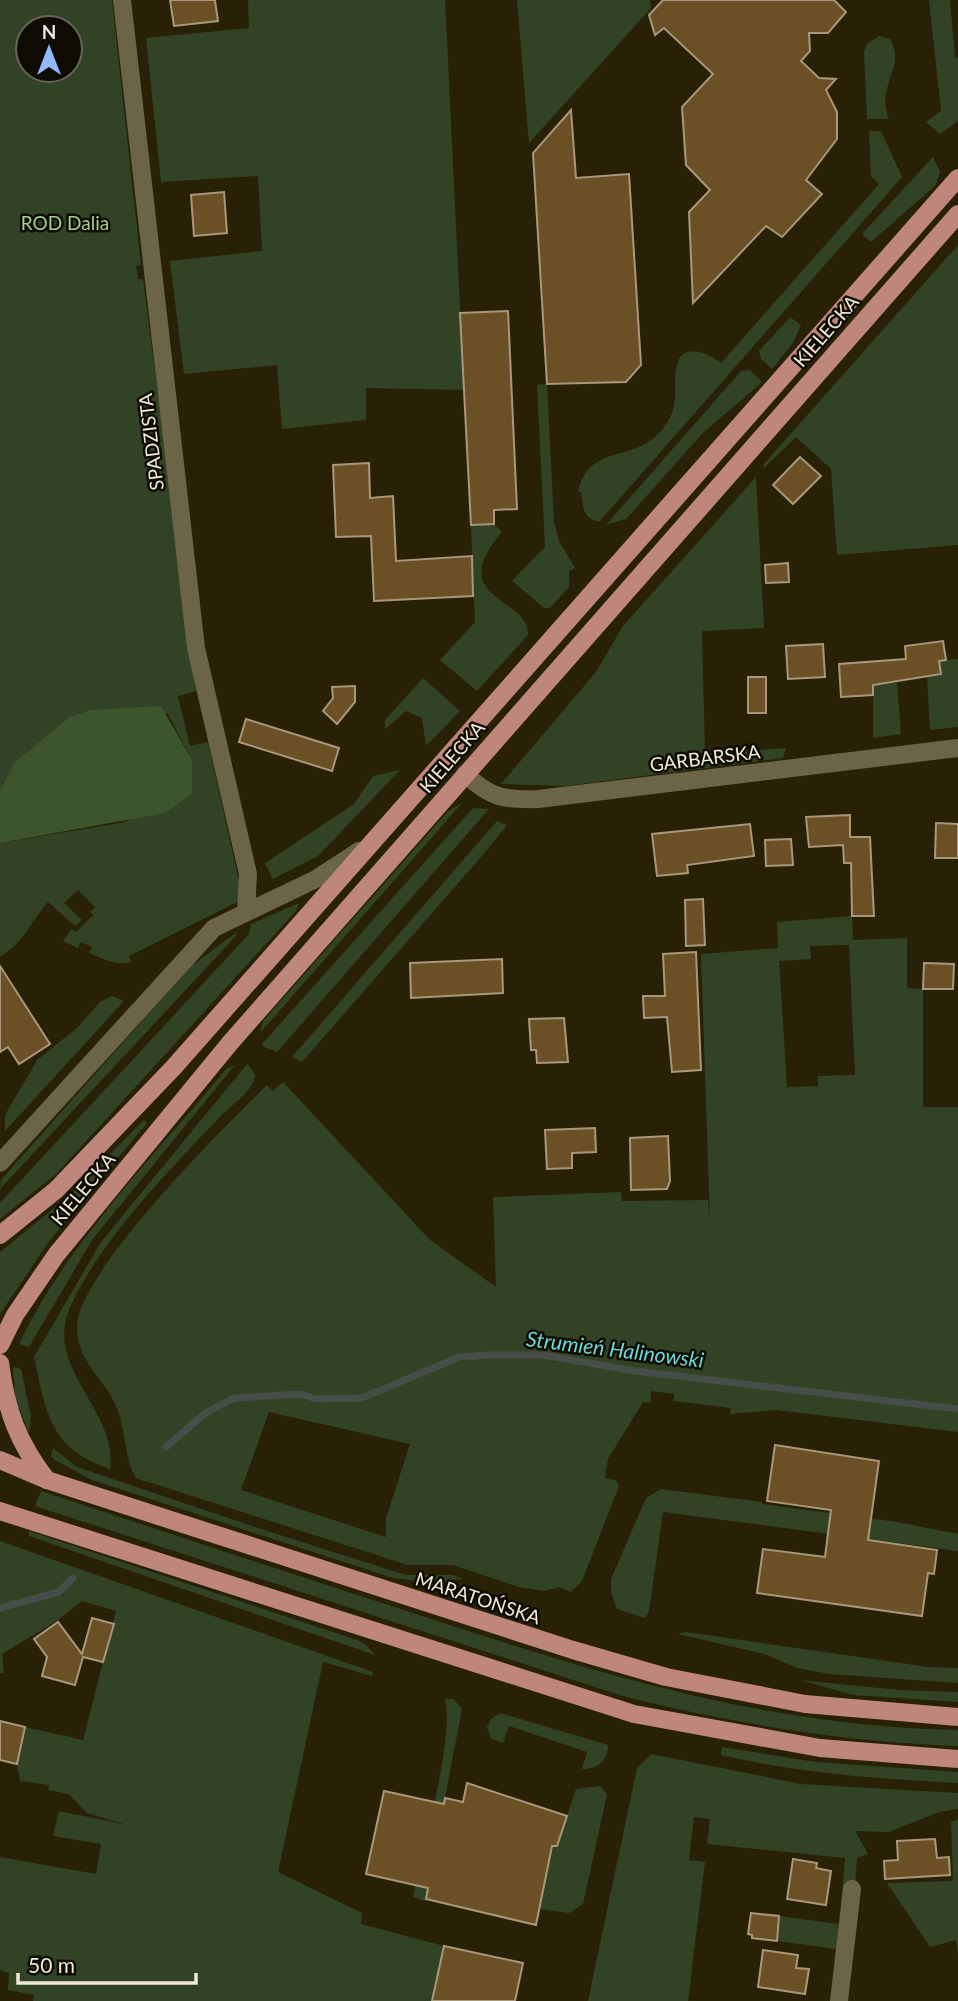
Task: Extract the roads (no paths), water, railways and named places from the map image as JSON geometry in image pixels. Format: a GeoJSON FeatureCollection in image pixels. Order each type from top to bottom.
{"type":"FeatureCollection","features":[{"type":"Feature","properties":{"kind":"main road","name":"KIELECKA"},"geometry":{"type":"LineString","coordinates":[[0,1235],[56,1190],[111,1136],[958,178]]}},
{"type":"Feature","properties":{"kind":"main road","name":"KIELECKA"},"geometry":{"type":"LineString","coordinates":[[0,1345],[15,1315],[56,1255],[230,1043],[958,214]]}},
{"type":"Feature","properties":{"kind":"main road"},"geometry":{"type":"LineString","coordinates":[[0,1363],[11,1422],[26,1452],[47,1480]]}},
{"type":"Feature","properties":{"kind":"main road","name":"MARATOŃSKA"},"geometry":{"type":"LineString","coordinates":[[0,1460],[47,1480],[573,1650],[666,1677],[816,1705],[958,1717]]}},
{"type":"Feature","properties":{"kind":"main road"},"geometry":{"type":"LineString","coordinates":[[0,1511],[634,1714],[717,1732],[820,1748],[958,1759]]}},
{"type":"Feature","properties":{"kind":"street","name":"SPADZISTA"},"geometry":{"type":"LineString","coordinates":[[122,0],[197,648],[248,874],[246,912]]}},
{"type":"Feature","properties":{"kind":"street","name":"GARBARSKA"},"geometry":{"type":"LineString","coordinates":[[465,774],[482,790],[497,797],[538,800],[958,748]]}},
{"type":"Feature","properties":{"kind":"street"},"geometry":{"type":"LineString","coordinates":[[0,1163],[214,928],[335,868],[377,837]]}},
{"type":"Feature","properties":{"kind":"street"},"geometry":{"type":"LineString","coordinates":[[248,874],[257,890],[276,898]]}},
{"type":"Feature","properties":{"kind":"street"},"geometry":{"type":"LineString","coordinates":[[839,2001],[852,1889]]}},
{"type":"Feature","properties":{"kind":"waterway","name":"Strumień Halinowski"},"geometry":{"type":"LineString","coordinates":[[166,1447],[204,1414],[234,1398],[300,1394],[316,1399],[362,1398],[459,1357],[489,1355],[543,1355],[635,1371],[958,1409]]}},
{"type":"Feature","properties":{"kind":"waterway","name":"Strumień Halinowski"},"geometry":{"type":"LineString","coordinates":[[0,1608],[59,1592],[73,1578]]}},
{"type":"Feature","properties":{"kind":"park label","name":"ROD Dalia"},"geometry":{"type":"Point","coordinates":[65,223]}}]}
